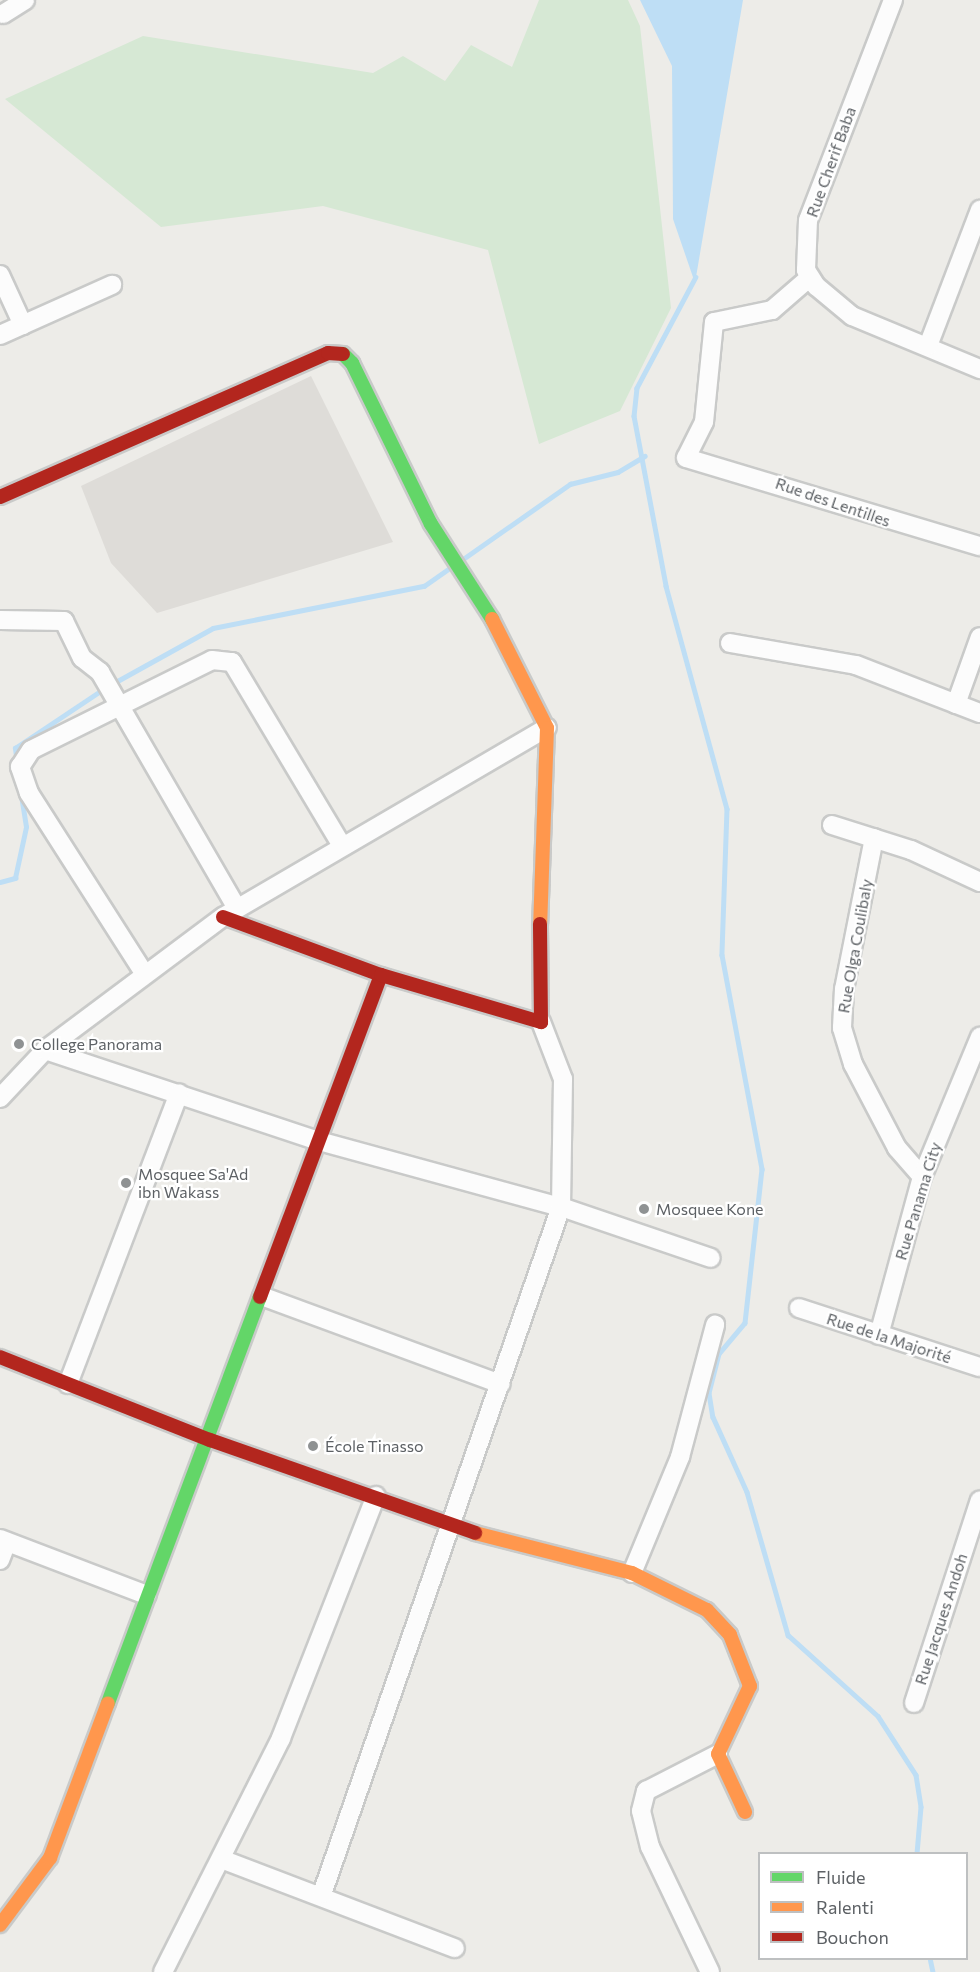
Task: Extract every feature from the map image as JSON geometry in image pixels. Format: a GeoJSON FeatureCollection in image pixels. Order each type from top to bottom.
{"type":"FeatureCollection","features":[{"type":"Feature","properties":{"kind":"street"},"geometry":{"type":"LineString","coordinates":[[3,14],[25,0]]}},
{"type":"Feature","properties":{"kind":"street","name":"Rue Cherif Baba"},"geometry":{"type":"LineString","coordinates":[[809,278],[808,219],[893,0]]}},
{"type":"Feature","properties":{"kind":"street"},"geometry":{"type":"LineString","coordinates":[[928,346],[980,210]]}},
{"type":"Feature","properties":{"kind":"street"},"geometry":{"type":"LineString","coordinates":[[0,275],[23,325]]}},
{"type":"Feature","properties":{"kind":"street"},"geometry":{"type":"LineString","coordinates":[[809,278],[852,316],[980,369]]}},
{"type":"Feature","properties":{"kind":"street","name":"Rue des Lentilles"},"geometry":{"type":"LineString","coordinates":[[809,278],[772,310],[714,322],[704,422],[686,458],[980,546]]}},
{"type":"Feature","properties":{"kind":"street"},"geometry":{"type":"LineString","coordinates":[[0,335],[112,285]]}},
{"type":"Feature","properties":{"kind":"street"},"geometry":{"type":"LineString","coordinates":[[0,497],[246,385],[328,353],[341,353],[352,363],[431,524],[484,602],[547,728],[540,874],[541,1022],[563,1079],[561,1207],[322,1894]]}},
{"type":"Feature","properties":{"kind":"street"},"geometry":{"type":"LineString","coordinates":[[0,620],[64,621],[77,651],[100,672],[230,912],[381,975],[541,1022]]}},
{"type":"Feature","properties":{"kind":"street"},"geometry":{"type":"LineString","coordinates":[[956,704],[980,638]]}},
{"type":"Feature","properties":{"kind":"street"},"geometry":{"type":"LineString","coordinates":[[730,643],[856,664],[980,713]]}},
{"type":"Feature","properties":{"kind":"street"},"geometry":{"type":"LineString","coordinates":[[144,974],[29,793],[20,767],[31,750],[212,660],[232,662],[342,846]]}},
{"type":"Feature","properties":{"kind":"street"},"geometry":{"type":"LineString","coordinates":[[0,1098],[45,1050],[230,912],[547,728]]}},
{"type":"Feature","properties":{"kind":"street"},"geometry":{"type":"LineString","coordinates":[[832,825],[874,838],[980,882]]}},
{"type":"Feature","properties":{"kind":"street","name":"Rue Olga Coulibaly"},"geometry":{"type":"LineString","coordinates":[[874,838],[842,1028],[853,1064],[897,1148],[922,1177]]}},
{"type":"Feature","properties":{"kind":"street"},"geometry":{"type":"LineString","coordinates":[[0,1925],[50,1858],[147,1595],[210,1440],[264,1297],[381,975]]}},
{"type":"Feature","properties":{"kind":"street","name":"Rue Panama City"},"geometry":{"type":"LineString","coordinates":[[879,1335],[922,1177],[980,1037]]}},
{"type":"Feature","properties":{"kind":"street"},"geometry":{"type":"LineString","coordinates":[[45,1050],[319,1141],[561,1207],[711,1258]]}},
{"type":"Feature","properties":{"kind":"street"},"geometry":{"type":"LineString","coordinates":[[68,1384],[179,1094]]}},
{"type":"Feature","properties":{"kind":"street"},"geometry":{"type":"LineString","coordinates":[[264,1297],[501,1384]]}},
{"type":"Feature","properties":{"kind":"street","name":"Rue de la Majorité"},"geometry":{"type":"LineString","coordinates":[[799,1308],[980,1367]]}},
{"type":"Feature","properties":{"kind":"street"},"geometry":{"type":"LineString","coordinates":[[632,1573],[680,1457],[715,1326]]}},
{"type":"Feature","properties":{"kind":"street"},"geometry":{"type":"LineString","coordinates":[[0,1357],[210,1440],[376,1496],[451,1525],[632,1573],[707,1610],[730,1635],[745,1664],[750,1686],[718,1754],[645,1791],[641,1811],[650,1847],[710,1972]]}},
{"type":"Feature","properties":{"kind":"street"},"geometry":{"type":"LineString","coordinates":[[163,1972],[224,1860],[281,1738],[376,1496]]}},
{"type":"Feature","properties":{"kind":"street","name":"Rue Jacques Andoh"},"geometry":{"type":"LineString","coordinates":[[914,1702],[980,1500]]}},
{"type":"Feature","properties":{"kind":"street"},"geometry":{"type":"LineString","coordinates":[[0,1560],[4,1541],[147,1595]]}},
{"type":"Feature","properties":{"kind":"street"},"geometry":{"type":"LineString","coordinates":[[718,1754],[745,1812]]}},
{"type":"Feature","properties":{"kind":"street"},"geometry":{"type":"LineString","coordinates":[[224,1860],[322,1894],[455,1948]]}},
{"type":"Feature","properties":{"kind":"shaded area"},"geometry":{"type":"Polygon","coordinates":[[[311,376],[393,542],[157,613],[111,563],[81,486],[311,376]]]}},
{"type":"Feature","properties":{"kind":"green space"},"geometry":{"type":"Polygon","coordinates":[[[539,0],[628,0],[640,26],[671,308],[620,411],[539,444],[488,250],[323,206],[161,227],[5,99],[143,36],[373,73],[403,56],[445,81],[471,45],[512,67],[539,0]]]}},
{"type":"Feature","properties":{"kind":"water"},"geometry":{"type":"Polygon","coordinates":[[[640,0],[743,0],[695,283],[673,219],[672,66],[640,0]]]}},
{"type":"Feature","properties":{"kind":"waterway"},"geometry":{"type":"LineString","coordinates":[[696,277],[637,388],[634,416],[666,586],[727,809],[722,955],[762,1169],[745,1323],[719,1354],[709,1393],[713,1417],[747,1492],[788,1635],[878,1716],[916,1775],[921,1807],[917,1852]]}},
{"type":"Feature","properties":{"kind":"waterway"},"geometry":{"type":"LineString","coordinates":[[463,559],[570,484],[618,472],[645,456]]}},
{"type":"Feature","properties":{"kind":"waterway"},"geometry":{"type":"LineString","coordinates":[[112,684],[213,628],[424,586],[451,567]]}},
{"type":"Feature","properties":{"kind":"waterway"},"geometry":{"type":"LineString","coordinates":[[17,763],[15,748],[105,688]]}},
{"type":"Feature","properties":{"kind":"waterway"},"geometry":{"type":"LineString","coordinates":[[0,882],[15,878],[26,827],[21,795]]}},
{"type":"Feature","properties":{"kind":"waterway"},"geometry":{"type":"LineString","coordinates":[[930,1960],[933,1972]]}},
{"type":"Feature","properties":{"kind":"traffic: fast"},"geometry":{"type":"LineString","coordinates":[[343,354],[352,363],[431,524],[492,619]]}},
{"type":"Feature","properties":{"kind":"traffic: fast"},"geometry":{"type":"LineString","coordinates":[[108,1703],[260,1297]]}},
{"type":"Feature","properties":{"kind":"traffic: slow"},"geometry":{"type":"LineString","coordinates":[[492,619],[547,728],[540,924]]}},
{"type":"Feature","properties":{"kind":"traffic: slow"},"geometry":{"type":"LineString","coordinates":[[475,1533],[632,1573],[707,1610],[730,1635],[750,1686],[718,1754],[745,1812]]}},
{"type":"Feature","properties":{"kind":"traffic: slow"},"geometry":{"type":"LineString","coordinates":[[0,1925],[50,1858],[108,1703]]}},
{"type":"Feature","properties":{"kind":"traffic: jam"},"geometry":{"type":"LineString","coordinates":[[0,497],[328,353],[343,354]]}},
{"type":"Feature","properties":{"kind":"traffic: jam"},"geometry":{"type":"LineString","coordinates":[[223,917],[381,975],[260,1297]]}},
{"type":"Feature","properties":{"kind":"traffic: jam"},"geometry":{"type":"LineString","coordinates":[[381,975],[541,1022],[540,924]]}},
{"type":"Feature","properties":{"kind":"traffic: jam"},"geometry":{"type":"LineString","coordinates":[[0,1357],[210,1440],[475,1533]]}},
{"type":"Feature","properties":{"kind":"place","name":"College Panorama"},"geometry":{"type":"Point","coordinates":[19,1044]}},
{"type":"Feature","properties":{"kind":"place","name":"Mosquee Sa'Ad ibn Wakass"},"geometry":{"type":"Point","coordinates":[126,1183]}},
{"type":"Feature","properties":{"kind":"place","name":"Mosquee Kone"},"geometry":{"type":"Point","coordinates":[644,1209]}},
{"type":"Feature","properties":{"kind":"place","name":"École Tinasso"},"geometry":{"type":"Point","coordinates":[313,1446]}}]}
